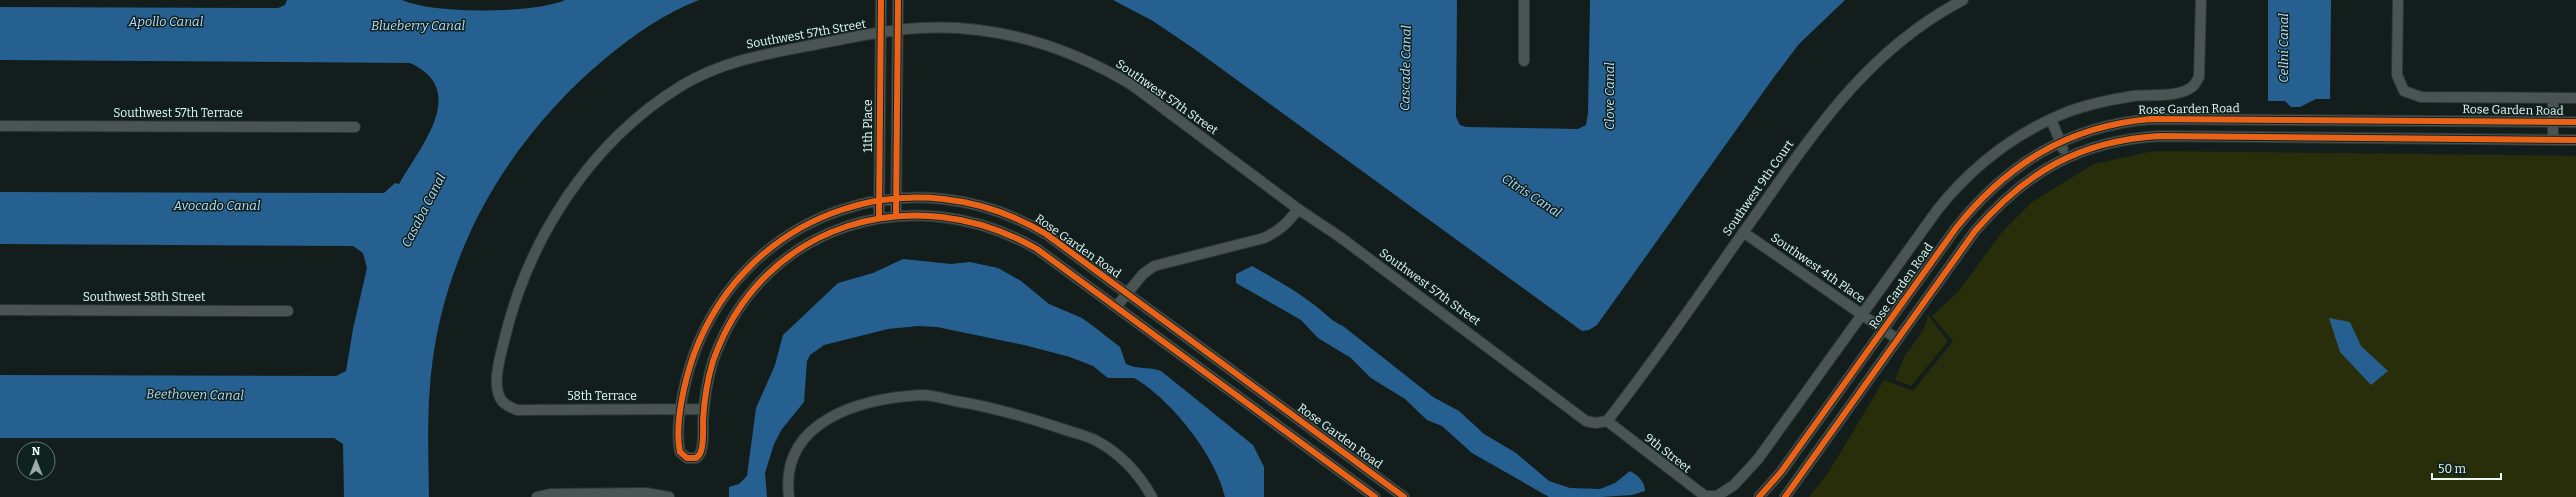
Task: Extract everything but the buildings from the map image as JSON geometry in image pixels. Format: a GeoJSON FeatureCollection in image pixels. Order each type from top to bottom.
{"type":"FeatureCollection","features":[{"type":"Feature","properties":{"kind":"street","name":"11th Place"},"geometry":{"type":"LineString","coordinates":[[879,218],[880,0]]}},
{"type":"Feature","properties":{"kind":"street"},"geometry":{"type":"LineString","coordinates":[[896,216],[896,32],[898,0]]}},
{"type":"Feature","properties":{"kind":"street"},"geometry":{"type":"LineString","coordinates":[[1524,0],[1524,61]]}},
{"type":"Feature","properties":{"kind":"street","name":"Southwest 9th Court"},"geometry":{"type":"LineString","coordinates":[[1607,421],[1744,232],[1816,129],[1854,83],[1913,31],[1963,0]]}},
{"type":"Feature","properties":{"kind":"street","name":"Rose Garden Road"},"geometry":{"type":"LineString","coordinates":[[1717,496],[1734,485],[1766,450],[1938,209],[1968,176],[2017,137],[2051,120],[2107,100],[2175,94],[2193,87],[2199,77],[2201,0]]}},
{"type":"Feature","properties":{"kind":"street","name":"Rose Garden Road"},"geometry":{"type":"LineString","coordinates":[[2398,0],[2397,75],[2404,91],[2421,97],[2576,98]]}},
{"type":"Feature","properties":{"kind":"street","name":"Southwest 57th Street"},"geometry":{"type":"LineString","coordinates":[[502,402],[498,390],[497,378],[502,351],[515,302],[534,255],[560,208],[579,180],[622,133],[660,101],[712,69],[756,55],[920,28],[983,31],[1035,41],[1085,59],[1132,85],[1298,209],[1347,242],[1586,420],[1596,423],[1607,421]]}},
{"type":"Feature","properties":{"kind":"street"},"geometry":{"type":"LineString","coordinates":[[2553,98],[2553,139]]}},
{"type":"Feature","properties":{"kind":"street","name":"Rose Garden Road"},"geometry":{"type":"LineString","coordinates":[[1759,497],[1782,472],[1976,203],[2018,166],[2060,143],[2106,126],[2151,119],[2576,122]]}},
{"type":"Feature","properties":{"kind":"street"},"geometry":{"type":"LineString","coordinates":[[2051,120],[2067,156]]}},
{"type":"Feature","properties":{"kind":"street","name":"Southwest 57th Terrace"},"geometry":{"type":"LineString","coordinates":[[0,126],[355,126]]}},
{"type":"Feature","properties":{"kind":"street"},"geometry":{"type":"LineString","coordinates":[[1785,497],[1964,245],[1987,218],[2038,172],[2067,156],[2110,142],[2158,136],[2576,140]]}},
{"type":"Feature","properties":{"kind":"street","name":"Rose Garden Road"},"geometry":{"type":"LineString","coordinates":[[1374,497],[1037,249],[1000,230],[946,216],[896,216],[879,218],[849,226],[814,241],[792,255],[759,284],[738,311],[718,350],[709,375],[704,409],[702,449],[700,454],[691,459],[683,456],[679,447],[681,408],[689,371],[705,329],[732,286],[751,265],[783,239],[809,223],[842,209],[879,200],[896,198],[946,199],[979,206],[1008,215],[1046,234],[1404,497]]}},
{"type":"Feature","properties":{"kind":"street"},"geometry":{"type":"LineString","coordinates":[[1116,307],[1143,274],[1154,266],[1264,238],[1278,231],[1289,222],[1298,209]]}},
{"type":"Feature","properties":{"kind":"street","name":"Southwest 4th Place"},"geometry":{"type":"LineString","coordinates":[[1744,232],[1897,340]]}},
{"type":"Feature","properties":{"kind":"street","name":"Southwest 58th Street"},"geometry":{"type":"LineString","coordinates":[[0,310],[288,311]]}},
{"type":"Feature","properties":{"kind":"street"},"geometry":{"type":"LineString","coordinates":[[790,497],[791,466],[798,448],[810,431],[828,417],[852,408],[887,399],[924,395],[1011,411],[1094,440],[1118,455],[1140,476],[1152,497]]}},
{"type":"Feature","properties":{"kind":"street","name":"58th Terrace"},"geometry":{"type":"LineString","coordinates":[[502,402],[517,410],[704,409]]}},
{"type":"Feature","properties":{"kind":"street","name":"9th Street"},"geometry":{"type":"LineString","coordinates":[[1607,421],[1704,496],[1717,496]]}},
{"type":"Feature","properties":{"kind":"street"},"geometry":{"type":"LineString","coordinates":[[536,497],[551,494],[646,493],[669,497]]}},
{"type":"Feature","properties":{"kind":"green space"},"geometry":{"type":"Polygon","coordinates":[[[2154,151],[2576,156],[2576,497],[1809,497],[1828,473],[1884,380],[1913,391],[1953,341],[1932,316],[1958,292],[2002,232],[2032,202],[2094,164],[2154,151]]]}},
{"type":"Feature","properties":{"kind":"green space"},"geometry":{"type":"Polygon","coordinates":[[[1928,315],[1948,341],[1911,386],[1895,380],[1904,357],[1923,331],[1928,315]]]}},
{"type":"Feature","properties":{"kind":"water"},"geometry":{"type":"Polygon","coordinates":[[[287,0],[402,0],[417,5],[436,8],[459,10],[508,10],[550,5],[565,0],[699,0],[674,11],[639,32],[607,57],[576,85],[547,115],[521,147],[498,181],[478,217],[461,254],[447,293],[433,354],[428,415],[429,497],[344,497],[343,444],[334,438],[0,438],[0,375],[336,376],[346,371],[353,329],[367,268],[363,253],[353,246],[0,244],[0,192],[384,193],[395,183],[399,184],[428,137],[435,120],[438,103],[437,88],[428,74],[410,63],[0,60],[0,7],[278,8],[285,5],[287,0]]]}},
{"type":"Feature","properties":{"kind":"water"},"geometry":{"type":"Polygon","coordinates":[[[1113,0],[1457,0],[1456,117],[1460,125],[1466,127],[1578,129],[1586,125],[1588,113],[1590,0],[1845,0],[1799,44],[1597,325],[1589,330],[1582,331],[1193,48],[1153,21],[1113,0]]]}},
{"type":"Feature","properties":{"kind":"water","name":"Cellni Canal"},"geometry":{"type":"Polygon","coordinates":[[[2268,0],[2331,0],[2330,99],[2316,99],[2300,107],[2291,107],[2285,101],[2268,101],[2268,0]]]}},
{"type":"Feature","properties":{"kind":"water"},"geometry":{"type":"Polygon","coordinates":[[[903,259],[951,264],[970,262],[998,268],[1021,281],[1049,304],[1082,318],[1120,347],[1126,364],[1161,371],[1253,445],[1264,467],[1264,497],[1225,497],[1220,481],[1212,464],[1190,430],[1162,399],[1134,378],[1108,378],[1093,366],[1070,357],[1024,345],[937,327],[918,326],[888,329],[824,345],[810,355],[807,361],[804,402],[782,429],[774,444],[765,473],[767,497],[729,497],[729,487],[739,484],[747,476],[756,408],[775,365],[783,335],[838,283],[873,273],[903,259]]]}},
{"type":"Feature","properties":{"kind":"water"},"geometry":{"type":"Polygon","coordinates":[[[1252,266],[1306,299],[1331,319],[1343,326],[1433,397],[1459,411],[1484,434],[1516,453],[1549,481],[1570,488],[1600,489],[1615,483],[1630,471],[1640,479],[1644,485],[1645,491],[1632,495],[1601,497],[1549,497],[1472,453],[1442,426],[1427,420],[1405,399],[1371,378],[1351,358],[1318,338],[1301,320],[1236,283],[1236,274],[1252,266]]]}},
{"type":"Feature","properties":{"kind":"water"},"geometry":{"type":"Polygon","coordinates":[[[2329,318],[2350,322],[2361,346],[2388,371],[2371,385],[2340,352],[2329,318]]]}},
{"type":"Feature","properties":{"kind":"cycle path"},"geometry":{"type":"LineString","coordinates":[[879,218],[881,0]]}},
{"type":"Feature","properties":{"kind":"cycle path"},"geometry":{"type":"LineString","coordinates":[[896,216],[898,0]]}},
{"type":"Feature","properties":{"kind":"cycle path"},"geometry":{"type":"LineString","coordinates":[[1759,497],[1781,472],[1956,228],[1996,185],[2018,167],[2042,152],[2066,140],[2093,130],[2121,123],[2151,119],[2576,122]]}},
{"type":"Feature","properties":{"kind":"cycle path"},"geometry":{"type":"LineString","coordinates":[[1785,497],[1975,231],[1994,210],[2014,192],[2035,176],[2056,163],[2079,153],[2104,145],[2130,139],[2159,136],[2576,140]]}},
{"type":"Feature","properties":{"kind":"cycle path"},"geometry":{"type":"LineString","coordinates":[[1375,497],[1037,249],[990,228],[941,217],[893,217],[847,226],[805,246],[767,275],[736,313],[711,368],[704,406],[703,444],[700,454],[696,458],[687,458],[680,452],[678,429],[679,416],[687,376],[694,354],[719,304],[753,263],[795,231],[841,210],[891,199],[943,199],[995,211],[1046,234],[1404,497]]}},
{"type":"Feature","properties":{"kind":"water label","name":"Apollo Canal"},"geometry":{"type":"Point","coordinates":[166,21]}},
{"type":"Feature","properties":{"kind":"water label","name":"Blueberry Canal"},"geometry":{"type":"Point","coordinates":[418,25]}},
{"type":"Feature","properties":{"kind":"water label","name":"Cascade Canal"},"geometry":{"type":"Point","coordinates":[1405,68]}},
{"type":"Feature","properties":{"kind":"water label","name":"Clove Canal"},"geometry":{"type":"Point","coordinates":[1609,96]}},
{"type":"Feature","properties":{"kind":"water label","name":"Citris Canal"},"geometry":{"type":"Point","coordinates":[1532,195]}},
{"type":"Feature","properties":{"kind":"water label","name":"Avocado Canal"},"geometry":{"type":"Point","coordinates":[217,205]}},
{"type":"Feature","properties":{"kind":"water label","name":"Casaba Canal"},"geometry":{"type":"Point","coordinates":[423,210]}},
{"type":"Feature","properties":{"kind":"water label","name":"Beethoven Canal"},"geometry":{"type":"Point","coordinates":[195,394]}}]}
